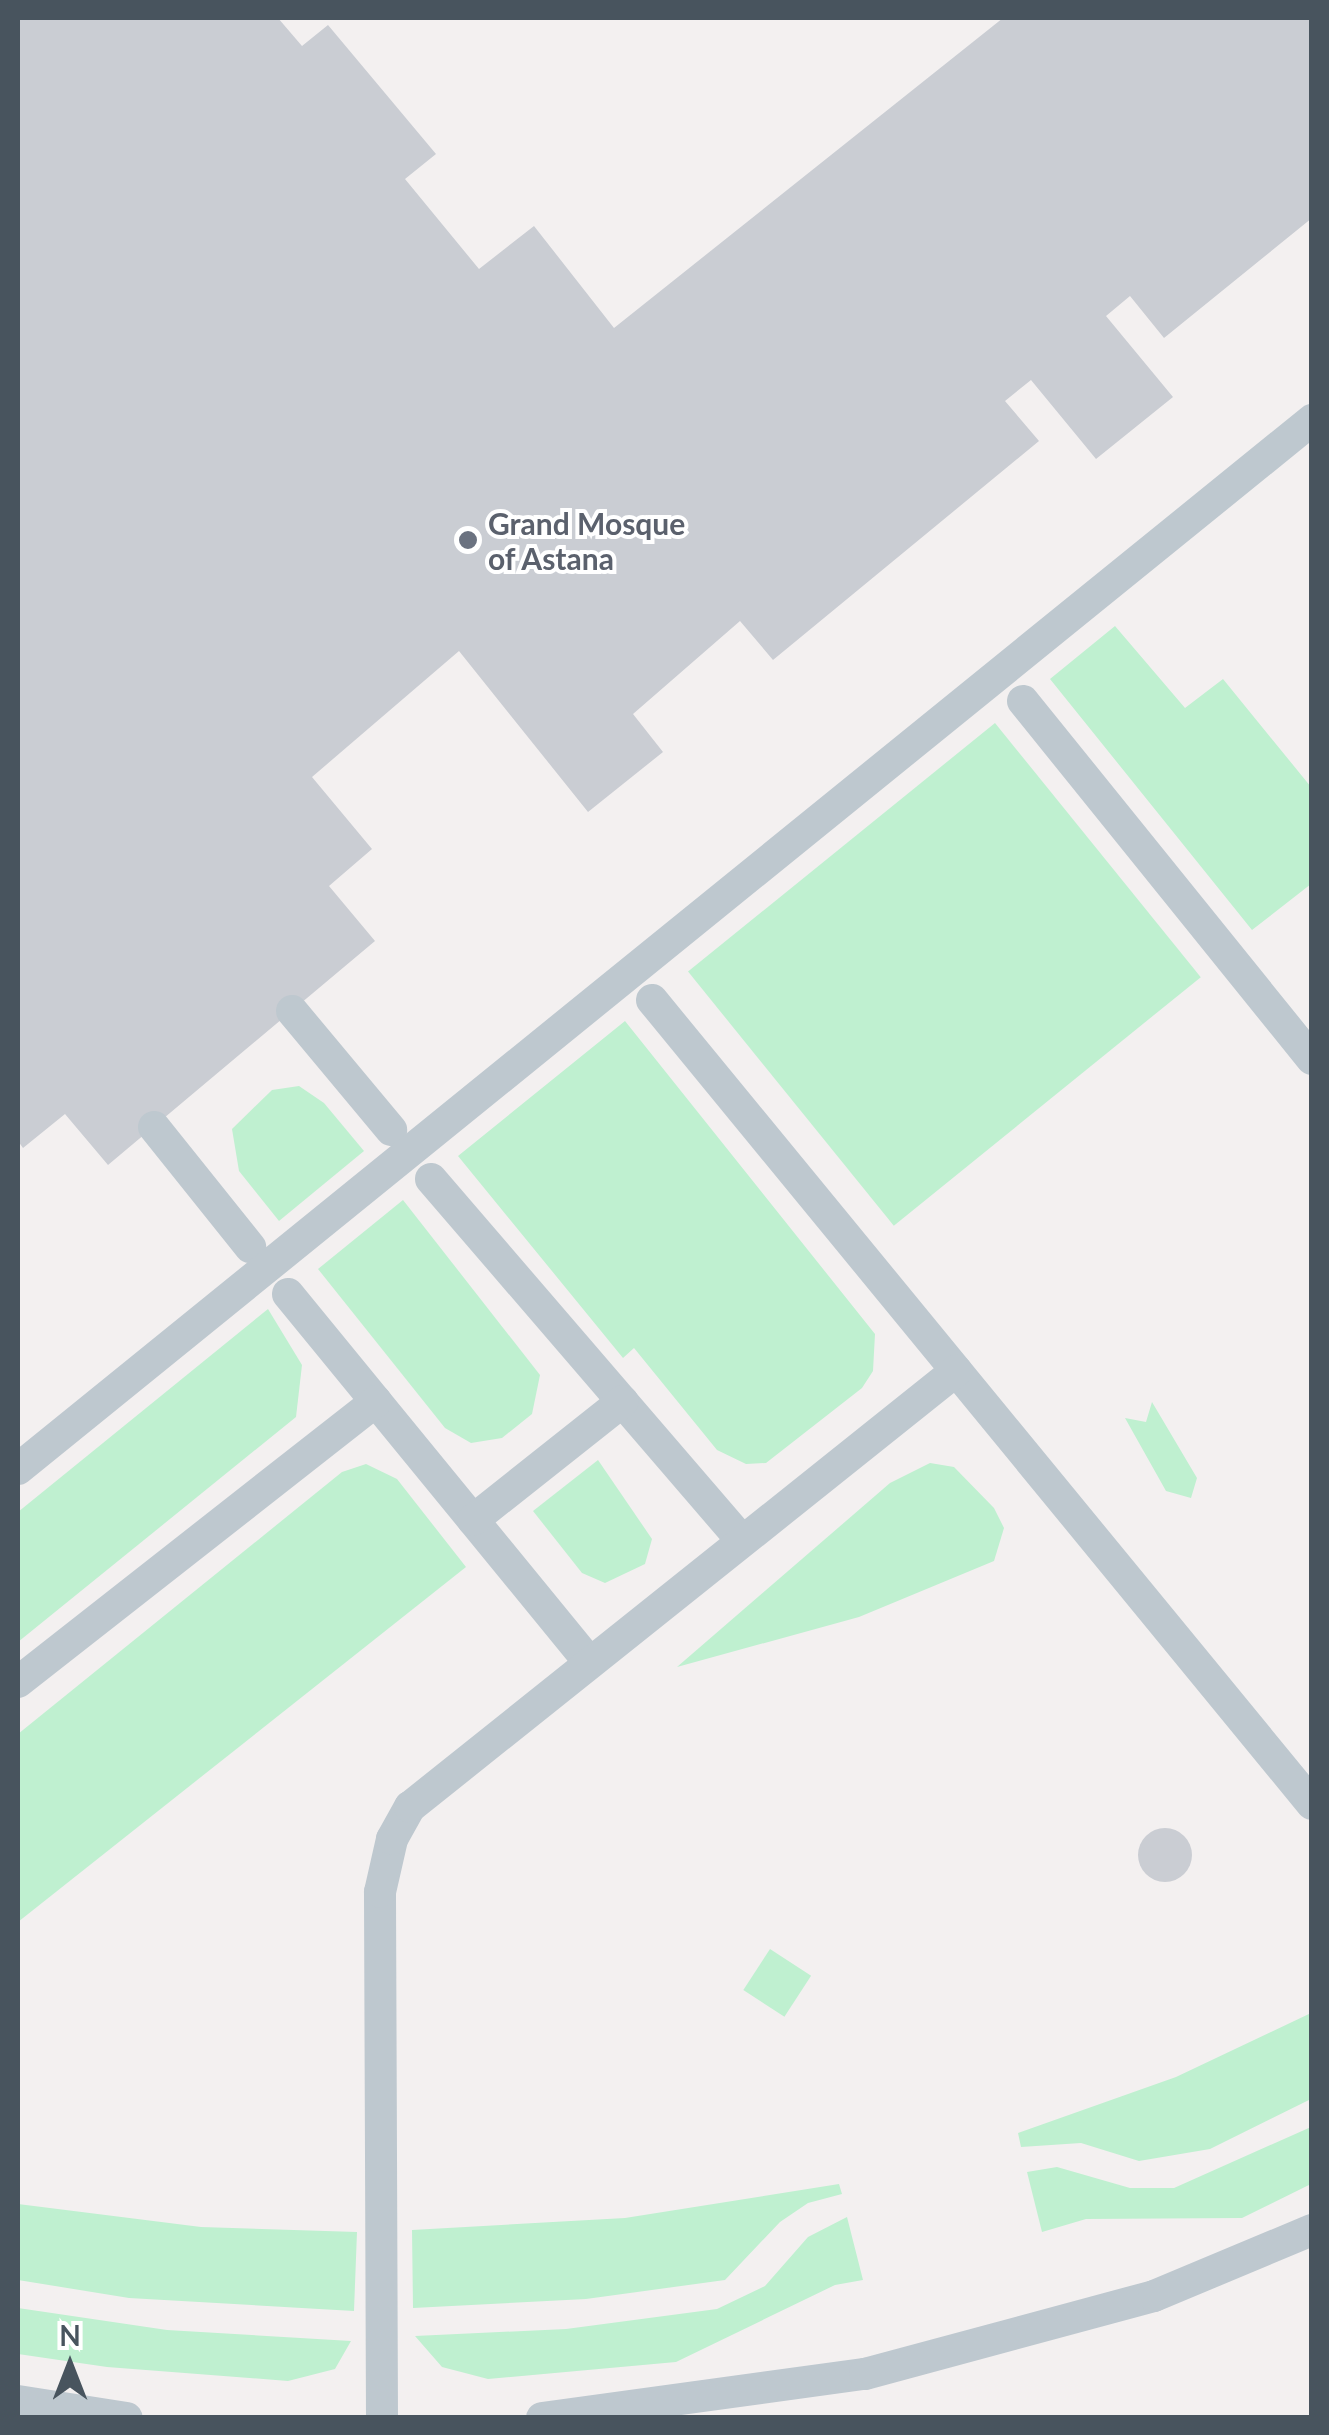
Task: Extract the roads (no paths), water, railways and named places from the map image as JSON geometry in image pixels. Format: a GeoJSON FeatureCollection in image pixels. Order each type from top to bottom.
{"type":"FeatureCollection","features":[{"type":"Feature","properties":{"kind":"lane"},"geometry":{"type":"LineString","coordinates":[[18,1469],[1312,420]]}},
{"type":"Feature","properties":{"kind":"lane"},"geometry":{"type":"LineString","coordinates":[[1022,701],[1312,1059]]}},
{"type":"Feature","properties":{"kind":"lane"},"geometry":{"type":"LineString","coordinates":[[652,1000],[1312,1804]]}},
{"type":"Feature","properties":{"kind":"lane"},"geometry":{"type":"LineString","coordinates":[[292,1010],[391,1130]]}},
{"type":"Feature","properties":{"kind":"lane"},"geometry":{"type":"LineString","coordinates":[[154,1126],[250,1248]]}},
{"type":"Feature","properties":{"kind":"lane"},"geometry":{"type":"LineString","coordinates":[[430,1179],[742,1540]]}},
{"type":"Feature","properties":{"kind":"lane"},"geometry":{"type":"LineString","coordinates":[[288,1294],[588,1661]]}},
{"type":"Feature","properties":{"kind":"lane"},"geometry":{"type":"LineString","coordinates":[[382,2418],[384,1868],[410,1807],[428,1787],[956,1371]]}},
{"type":"Feature","properties":{"kind":"lane"},"geometry":{"type":"LineString","coordinates":[[18,1682],[376,1401]]}},
{"type":"Feature","properties":{"kind":"lane"},"geometry":{"type":"LineString","coordinates":[[473,1520],[622,1401]]}},
{"type":"Feature","properties":{"kind":"lane"},"geometry":{"type":"LineString","coordinates":[[542,2418],[865,2374],[1154,2296],[1312,2230]]}},
{"type":"Feature","properties":{"kind":"lane"},"geometry":{"type":"LineString","coordinates":[[18,2402],[127,2418]]}},
{"type":"Feature","properties":{"kind":"place","name":"Grand Mosque of Astana"},"geometry":{"type":"Point","coordinates":[468,540]}}]}
